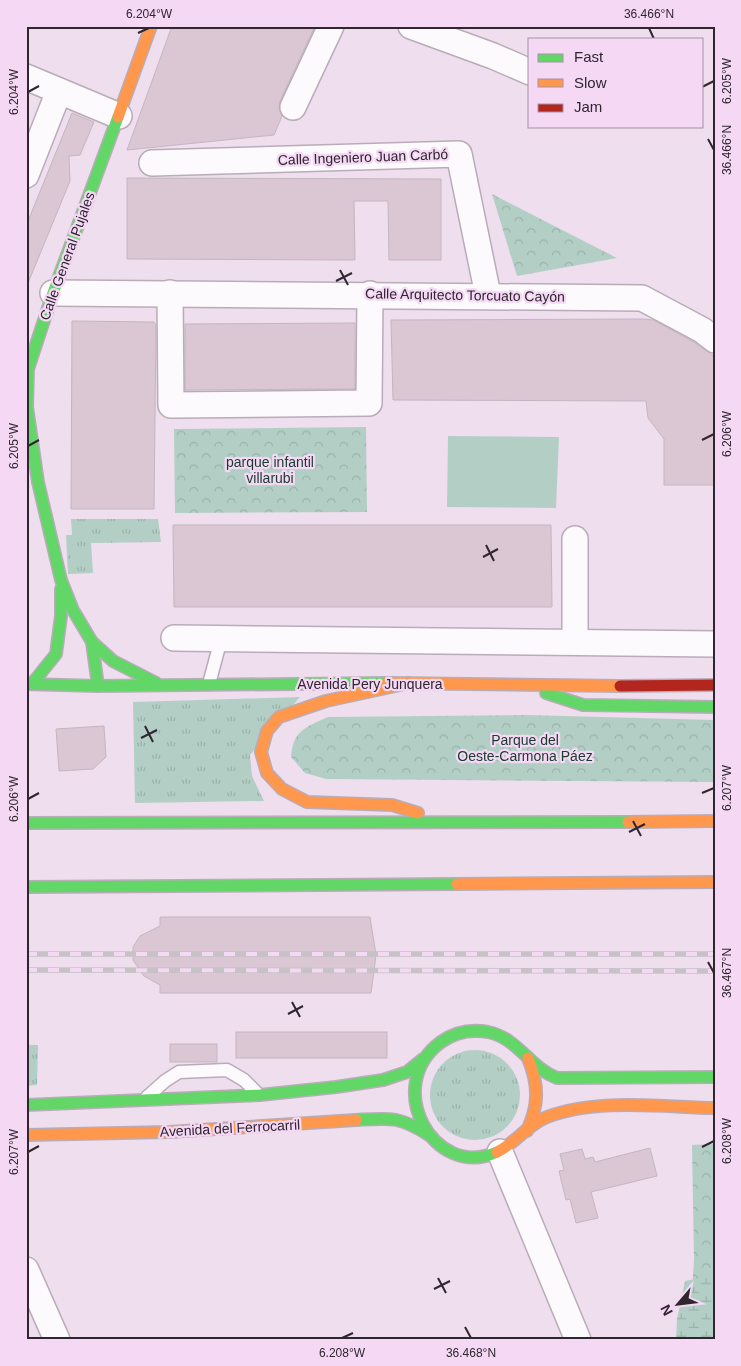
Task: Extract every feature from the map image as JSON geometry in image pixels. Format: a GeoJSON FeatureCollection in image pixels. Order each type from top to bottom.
{"type":"FeatureCollection","features":[{"type":"Feature","properties":{"kind":"main road","name":"Calle General Pujales"},"geometry":{"type":"LineString","coordinates":[[61,580],[38,482],[27,407],[27,368],[151,26]]}},
{"type":"Feature","properties":{"kind":"main road"},"geometry":{"type":"LineString","coordinates":[[29,684],[56,654],[61,616],[61,580]]}},
{"type":"Feature","properties":{"kind":"main road"},"geometry":{"type":"LineString","coordinates":[[61,580],[73,610],[92,642],[113,661],[158,684]]}},
{"type":"Feature","properties":{"kind":"main road"},"geometry":{"type":"LineString","coordinates":[[61,616],[69,648]]}},
{"type":"Feature","properties":{"kind":"main road"},"geometry":{"type":"LineString","coordinates":[[92,642],[98,686]]}},
{"type":"Feature","properties":{"kind":"main road","name":"Avenida Pery Junquera"},"geometry":{"type":"LineString","coordinates":[[29,684],[74,681],[98,686],[409,683],[526,686],[715,685]]}},
{"type":"Feature","properties":{"kind":"main road"},"geometry":{"type":"LineString","coordinates":[[409,683],[326,701],[279,717],[267,731],[262,752],[267,773],[282,789],[307,802],[392,805],[450,824]]}},
{"type":"Feature","properties":{"kind":"main road"},"geometry":{"type":"LineString","coordinates":[[526,686],[582,705],[715,707]]}},
{"type":"Feature","properties":{"kind":"main road"},"geometry":{"type":"LineString","coordinates":[[26,823],[450,824],[715,821]]}},
{"type":"Feature","properties":{"kind":"main road"},"geometry":{"type":"LineString","coordinates":[[26,887],[715,882]]}},
{"type":"Feature","properties":{"kind":"main road"},"geometry":{"type":"LineString","coordinates":[[26,1105],[260,1095],[383,1080],[407,1072],[437,1044],[455,1034],[475,1030],[496,1034],[513,1043],[540,1070],[557,1078],[715,1078]]}},
{"type":"Feature","properties":{"kind":"main road"},"geometry":{"type":"LineString","coordinates":[[527,1130],[535,1115],[539,1096],[536,1076],[528,1058]]}},
{"type":"Feature","properties":{"kind":"main road"},"geometry":{"type":"LineString","coordinates":[[423,1059],[415,1077],[413,1091],[418,1119],[429,1135],[444,1147],[462,1155],[481,1156],[500,1152],[515,1143],[527,1130],[546,1117],[564,1112],[590,1108],[715,1108]]}},
{"type":"Feature","properties":{"kind":"main road","name":"Avenida del Ferrocarril"},"geometry":{"type":"LineString","coordinates":[[26,1135],[169,1132],[393,1118],[409,1122],[429,1135]]}},
{"type":"Feature","properties":{"kind":"street"},"geometry":{"type":"LineString","coordinates":[[293,107],[331,26]]}},
{"type":"Feature","properties":{"kind":"street"},"geometry":{"type":"LineString","coordinates":[[411,26],[528,71]]}},
{"type":"Feature","properties":{"kind":"street"},"geometry":{"type":"LineString","coordinates":[[26,77],[119,116]]}},
{"type":"Feature","properties":{"kind":"street"},"geometry":{"type":"LineString","coordinates":[[26,175],[59,91]]}},
{"type":"Feature","properties":{"kind":"street","name":"Calle Ingeniero Juan Carbó"},"geometry":{"type":"LineString","coordinates":[[152,163],[459,154],[488,296]]}},
{"type":"Feature","properties":{"kind":"street","name":"Calle Arquitecto Torcuato Cayón"},"geometry":{"type":"LineString","coordinates":[[53,293],[370,294],[642,298],[702,330],[715,340]]}},
{"type":"Feature","properties":{"kind":"street"},"geometry":{"type":"LineString","coordinates":[[170,294],[171,405],[369,403],[370,294]]}},
{"type":"Feature","properties":{"kind":"street"},"geometry":{"type":"LineString","coordinates":[[575,539],[575,642]]}},
{"type":"Feature","properties":{"kind":"street"},"geometry":{"type":"LineString","coordinates":[[174,638],[715,644]]}},
{"type":"Feature","properties":{"kind":"street"},"geometry":{"type":"LineString","coordinates":[[500,1152],[578,1340]]}},
{"type":"Feature","properties":{"kind":"street"},"geometry":{"type":"LineString","coordinates":[[26,1270],[57,1340]]}},
{"type":"Feature","properties":{"kind":"lane"},"geometry":{"type":"LineString","coordinates":[[210,684],[220,639]]}},
{"type":"Feature","properties":{"kind":"lane"},"geometry":{"type":"LineString","coordinates":[[142,1101],[165,1081],[179,1072],[227,1070],[244,1080],[260,1095]]}},
{"type":"Feature","properties":{"kind":"green space"},"geometry":{"type":"Polygon","coordinates":[[[492,194],[617,258],[517,276],[492,194]]]}},
{"type":"Feature","properties":{"kind":"green space","name":"parque infantil villarubi"},"geometry":{"type":"Polygon","coordinates":[[[366,427],[367,512],[175,513],[174,429],[366,427]]]}},
{"type":"Feature","properties":{"kind":"green space"},"geometry":{"type":"Polygon","coordinates":[[[448,436],[559,437],[556,508],[447,507],[448,436]]]}},
{"type":"Feature","properties":{"kind":"green space"},"geometry":{"type":"Polygon","coordinates":[[[71,519],[158,519],[161,542],[91,543],[93,573],[68,574],[66,535],[72,535],[71,519]]]}},
{"type":"Feature","properties":{"kind":"green space"},"geometry":{"type":"Polygon","coordinates":[[[300,697],[250,755],[252,776],[264,801],[135,803],[133,702],[300,697]]]}},
{"type":"Feature","properties":{"kind":"green space","name":"Parque del Oeste-Carmona Páez"},"geometry":{"type":"Polygon","coordinates":[[[526,715],[715,720],[715,782],[326,779],[305,773],[291,757],[292,748],[298,735],[307,727],[328,717],[526,715]]]}},
{"type":"Feature","properties":{"kind":"green space"},"geometry":{"type":"Polygon","coordinates":[[[26,1045],[38,1045],[37,1085],[26,1086],[26,1045]]]}},
{"type":"Feature","properties":{"kind":"green space"},"geometry":{"type":"Polygon","coordinates":[[[475,1050],[492,1054],[507,1063],[516,1078],[520,1095],[516,1112],[507,1127],[492,1136],[475,1140],[458,1136],[443,1127],[434,1112],[430,1095],[434,1078],[443,1063],[458,1054],[475,1050]]]}},
{"type":"Feature","properties":{"kind":"green space"},"geometry":{"type":"Polygon","coordinates":[[[715,1144],[715,1340],[689,1340],[694,1259],[692,1145],[715,1144]]]}},
{"type":"Feature","properties":{"kind":"green space"},"geometry":{"type":"Polygon","coordinates":[[[715,1275],[715,1340],[676,1340],[677,1319],[685,1281],[715,1275]]]}},
{"type":"Feature","properties":{"kind":"building"},"geometry":{"type":"Polygon","coordinates":[[[172,26],[315,26],[280,101],[279,109],[282,116],[274,135],[127,150],[172,26]]]}},
{"type":"Feature","properties":{"kind":"building"},"geometry":{"type":"Polygon","coordinates":[[[72,113],[94,122],[80,155],[69,156],[70,181],[26,288],[26,226],[72,113]]]}},
{"type":"Feature","properties":{"kind":"building"},"geometry":{"type":"Polygon","coordinates":[[[127,178],[441,179],[441,260],[389,260],[388,201],[354,201],[355,260],[127,259],[127,178]]]}},
{"type":"Feature","properties":{"kind":"building"},"geometry":{"type":"Polygon","coordinates":[[[391,320],[653,320],[694,342],[715,357],[715,485],[664,485],[664,439],[648,418],[646,401],[393,400],[391,320]]]}},
{"type":"Feature","properties":{"kind":"building"},"geometry":{"type":"Polygon","coordinates":[[[72,321],[154,322],[156,325],[154,509],[71,509],[72,321]]]}},
{"type":"Feature","properties":{"kind":"building"},"geometry":{"type":"Polygon","coordinates":[[[355,323],[355,389],[185,390],[185,324],[355,323]]]}},
{"type":"Feature","properties":{"kind":"building"},"geometry":{"type":"Polygon","coordinates":[[[173,525],[551,525],[552,607],[174,607],[173,525]]]}},
{"type":"Feature","properties":{"kind":"building"},"geometry":{"type":"Polygon","coordinates":[[[104,726],[106,757],[93,769],[59,771],[56,729],[104,726]]]}},
{"type":"Feature","properties":{"kind":"building"},"geometry":{"type":"Polygon","coordinates":[[[160,917],[370,917],[376,955],[371,993],[160,993],[160,985],[144,976],[133,960],[133,947],[140,936],[160,926],[160,917]]]}},
{"type":"Feature","properties":{"kind":"building"},"geometry":{"type":"Polygon","coordinates":[[[236,1032],[387,1032],[387,1058],[236,1058],[236,1032]]]}},
{"type":"Feature","properties":{"kind":"building"},"geometry":{"type":"Polygon","coordinates":[[[170,1044],[217,1044],[217,1062],[170,1062],[170,1044]]]}},
{"type":"Feature","properties":{"kind":"building"},"geometry":{"type":"Polygon","coordinates":[[[650,1148],[657,1176],[591,1192],[598,1218],[576,1223],[570,1199],[566,1200],[559,1171],[564,1170],[560,1154],[582,1149],[585,1159],[593,1157],[595,1162],[650,1148]]]}},
{"type":"Feature","properties":{"kind":"railway"},"geometry":{"type":"LineString","coordinates":[[26,954],[715,954]]}},
{"type":"Feature","properties":{"kind":"railway"},"geometry":{"type":"LineString","coordinates":[[26,970],[715,971]]}},
{"type":"Feature","properties":{"kind":"traffic: fast"},"geometry":{"type":"LineString","coordinates":[[98,686],[92,642],[73,610],[61,580],[38,482],[27,407],[28,369],[53,293],[118,117]]}},
{"type":"Feature","properties":{"kind":"traffic: fast"},"geometry":{"type":"LineString","coordinates":[[32,684],[56,654],[61,616],[61,589]]}},
{"type":"Feature","properties":{"kind":"traffic: fast"},"geometry":{"type":"LineString","coordinates":[[92,642],[113,661],[156,683]]}},
{"type":"Feature","properties":{"kind":"traffic: fast"},"geometry":{"type":"LineString","coordinates":[[26,684],[98,686],[387,683]]}},
{"type":"Feature","properties":{"kind":"traffic: fast"},"geometry":{"type":"LineString","coordinates":[[546,693],[583,705],[715,707]]}},
{"type":"Feature","properties":{"kind":"traffic: fast"},"geometry":{"type":"LineString","coordinates":[[26,823],[628,822]]}},
{"type":"Feature","properties":{"kind":"traffic: fast"},"geometry":{"type":"LineString","coordinates":[[26,887],[457,884]]}},
{"type":"Feature","properties":{"kind":"traffic: fast"},"geometry":{"type":"LineString","coordinates":[[497,1152],[474,1157],[453,1153],[436,1141],[423,1124],[416,1103],[416,1081],[424,1060],[441,1042],[463,1032],[488,1032],[498,1035],[508,1040],[539,1067],[557,1078],[715,1077]]}},
{"type":"Feature","properties":{"kind":"traffic: fast"},"geometry":{"type":"LineString","coordinates":[[26,1105],[260,1095],[336,1087],[383,1080],[407,1072],[423,1059]]}},
{"type":"Feature","properties":{"kind":"traffic: fast"},"geometry":{"type":"LineString","coordinates":[[356,1120],[387,1119],[402,1121],[429,1135]]}},
{"type":"Feature","properties":{"kind":"traffic: slow"},"geometry":{"type":"LineString","coordinates":[[118,117],[151,26]]}},
{"type":"Feature","properties":{"kind":"traffic: slow"},"geometry":{"type":"LineString","coordinates":[[387,683],[620,686]]}},
{"type":"Feature","properties":{"kind":"traffic: slow"},"geometry":{"type":"LineString","coordinates":[[409,683],[326,701],[279,717],[267,731],[261,752],[267,773],[282,789],[307,802],[392,805],[418,813]]}},
{"type":"Feature","properties":{"kind":"traffic: slow"},"geometry":{"type":"LineString","coordinates":[[628,822],[715,821]]}},
{"type":"Feature","properties":{"kind":"traffic: slow"},"geometry":{"type":"LineString","coordinates":[[457,884],[715,882]]}},
{"type":"Feature","properties":{"kind":"traffic: slow"},"geometry":{"type":"LineString","coordinates":[[527,1131],[534,1112],[536,1095],[536,1086],[528,1058]]}},
{"type":"Feature","properties":{"kind":"traffic: slow"},"geometry":{"type":"LineString","coordinates":[[497,1152],[540,1120],[566,1111],[587,1107],[630,1105],[715,1108]]}},
{"type":"Feature","properties":{"kind":"traffic: slow"},"geometry":{"type":"LineString","coordinates":[[26,1135],[169,1132],[356,1120]]}},
{"type":"Feature","properties":{"kind":"traffic: jam"},"geometry":{"type":"LineString","coordinates":[[620,686],[715,685]]}}]}
